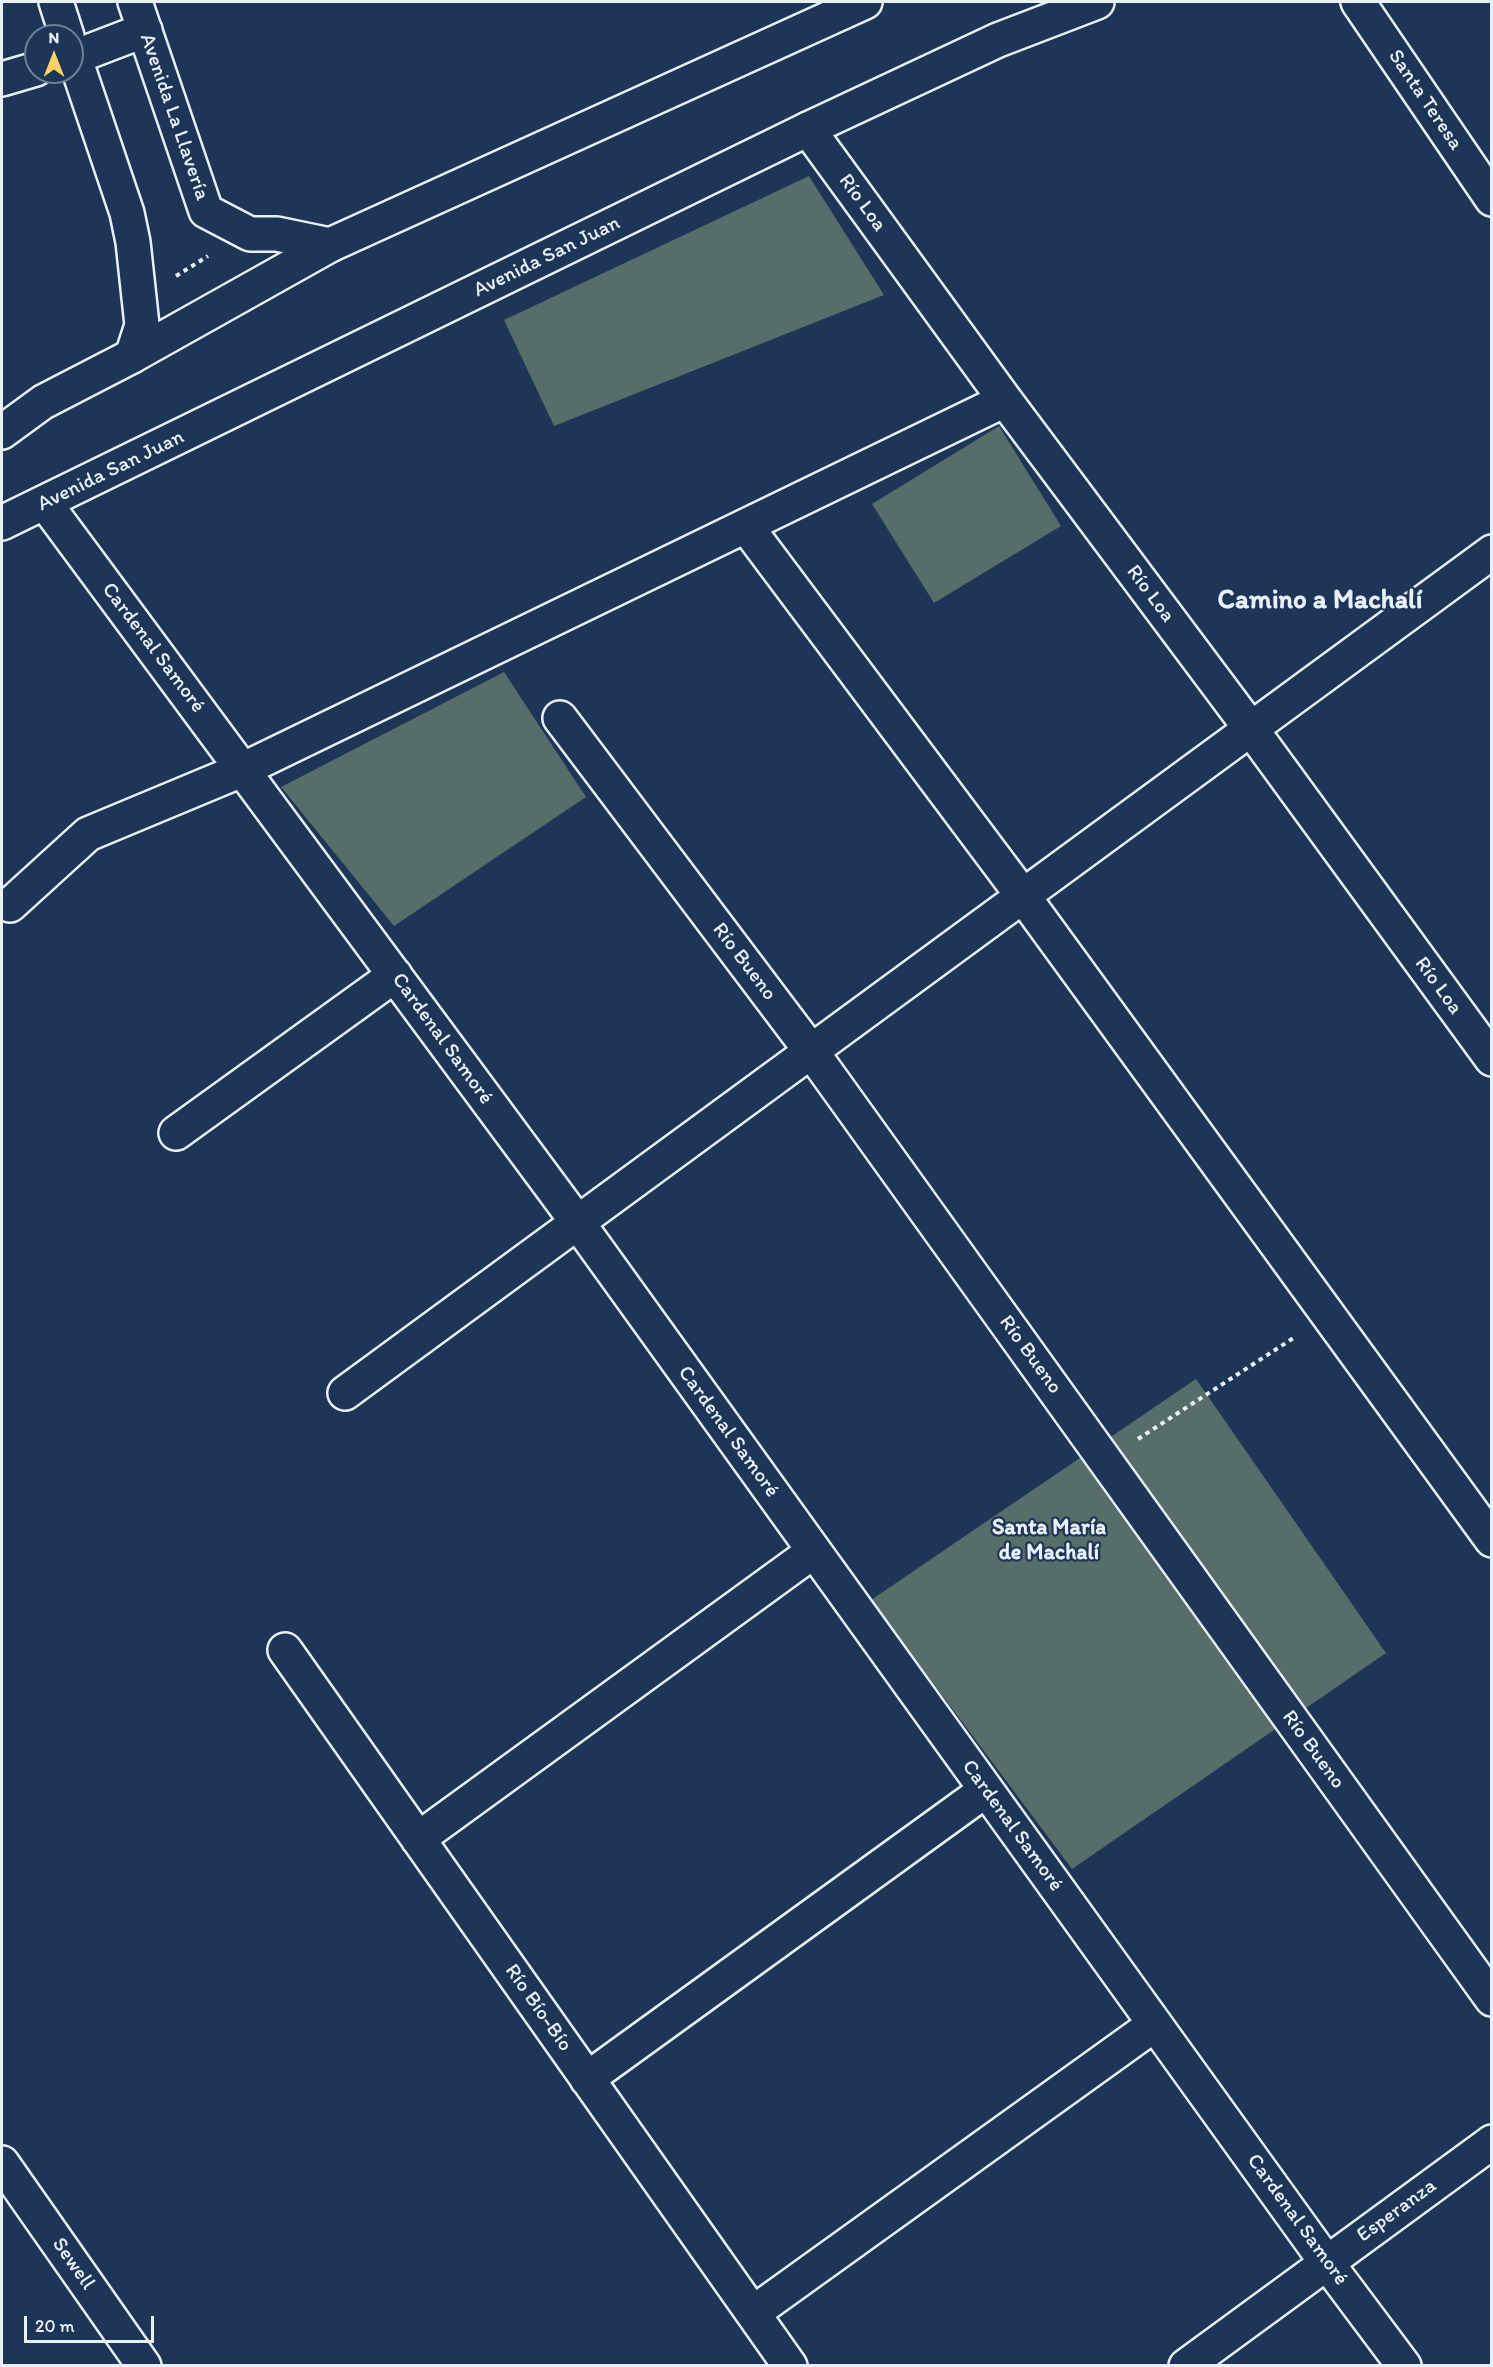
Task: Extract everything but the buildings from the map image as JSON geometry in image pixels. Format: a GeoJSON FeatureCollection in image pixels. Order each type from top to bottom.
{"type":"FeatureCollection","features":[{"type":"Feature","properties":{"kind":"street"},"geometry":{"type":"LineString","coordinates":[[56,2],[63,24]]}},
{"type":"Feature","properties":{"kind":"street"},"geometry":{"type":"LineString","coordinates":[[2,432],[43,402],[132,356],[330,245],[865,2]]}},
{"type":"Feature","properties":{"kind":"street"},"geometry":{"type":"LineString","coordinates":[[998,40],[1023,15],[1027,2]]}},
{"type":"Feature","properties":{"kind":"street","name":"Santa Teresa"},"geometry":{"type":"LineString","coordinates":[[1358,2],[1491,199]]}},
{"type":"Feature","properties":{"kind":"street","name":"Avenida San Juan"},"geometry":{"type":"LineString","coordinates":[[2,523],[808,129],[998,40],[1082,5]]}},
{"type":"Feature","properties":{"kind":"street"},"geometry":{"type":"LineString","coordinates":[[84,44],[140,16]]}},
{"type":"Feature","properties":{"kind":"street","name":"Avenida La Llavería"},"geometry":{"type":"LineString","coordinates":[[140,16],[206,211],[250,234],[277,234],[330,245]]}},
{"type":"Feature","properties":{"kind":"street"},"geometry":{"type":"LineString","coordinates":[[2,79],[24,73]]}},
{"type":"Feature","properties":{"kind":"street"},"geometry":{"type":"LineString","coordinates":[[83,84],[127,213],[133,242],[142,325],[132,356]]}},
{"type":"Feature","properties":{"kind":"street","name":"Río Loa"},"geometry":{"type":"LineString","coordinates":[[808,129],[1005,400],[1251,729],[1491,1059]]}},
{"type":"Feature","properties":{"kind":"street"},"geometry":{"type":"LineString","coordinates":[[10,905],[88,834],[244,769],[1005,400]]}},
{"type":"Feature","properties":{"kind":"street","name":"Cardenal Samoré"},"geometry":{"type":"LineString","coordinates":[[45,503],[578,1223],[1327,2263],[1404,2366]]}},
{"type":"Feature","properties":{"kind":"street"},"geometry":{"type":"LineString","coordinates":[[746,526],[1023,896],[1491,1540]]}},
{"type":"Feature","properties":{"kind":"street"},"geometry":{"type":"LineString","coordinates":[[345,1393],[1491,552]]}},
{"type":"Feature","properties":{"kind":"street","name":"Río Bueno"},"geometry":{"type":"LineString","coordinates":[[560,718],[812,1051],[1491,1999]]}},
{"type":"Feature","properties":{"kind":"street"},"geometry":{"type":"LineString","coordinates":[[176,1133],[395,975]]}},
{"type":"Feature","properties":{"kind":"street"},"geometry":{"type":"LineString","coordinates":[[418,1839],[814,1551]]}},
{"type":"Feature","properties":{"kind":"street","name":"Río Bío-Bío"},"geometry":{"type":"LineString","coordinates":[[285,1650],[790,2366]]}},
{"type":"Feature","properties":{"kind":"street"},"geometry":{"type":"LineString","coordinates":[[587,2079],[986,1790]]}},
{"type":"Feature","properties":{"kind":"street"},"geometry":{"type":"LineString","coordinates":[[753,2313],[1155,2024]]}},
{"type":"Feature","properties":{"kind":"street","name":"Esperanza"},"geometry":{"type":"LineString","coordinates":[[1186,2366],[1491,2142]]}},
{"type":"Feature","properties":{"kind":"street","name":"Sewell"},"geometry":{"type":"LineString","coordinates":[[2,2163],[144,2366]]}},
{"type":"Feature","properties":{"kind":"path"},"geometry":{"type":"LineString","coordinates":[[1105,1461],[1328,1316]]}},
{"type":"Feature","properties":{"kind":"green space"},"geometry":{"type":"Polygon","coordinates":[[[809,176],[884,295],[554,426],[504,320],[809,176]]]}},
{"type":"Feature","properties":{"kind":"green space"},"geometry":{"type":"Polygon","coordinates":[[[999,426],[1061,526],[934,603],[872,504],[999,426]]]}},
{"type":"Feature","properties":{"kind":"green space"},"geometry":{"type":"Polygon","coordinates":[[[504,672],[586,797],[394,926],[281,787],[504,672]]]}},
{"type":"Feature","properties":{"kind":"green space"},"geometry":{"type":"Polygon","coordinates":[[[1196,1379],[1386,1653],[1072,1869],[871,1600],[1196,1379]]]}},
{"type":"Feature","properties":{"kind":"district","name":"Camino a Machalí"},"geometry":{"type":"Point","coordinates":[1320,601]}},
{"type":"Feature","properties":{"kind":"district","name":"Santa María de Machalí"},"geometry":{"type":"Point","coordinates":[1049,1540]}}]}
